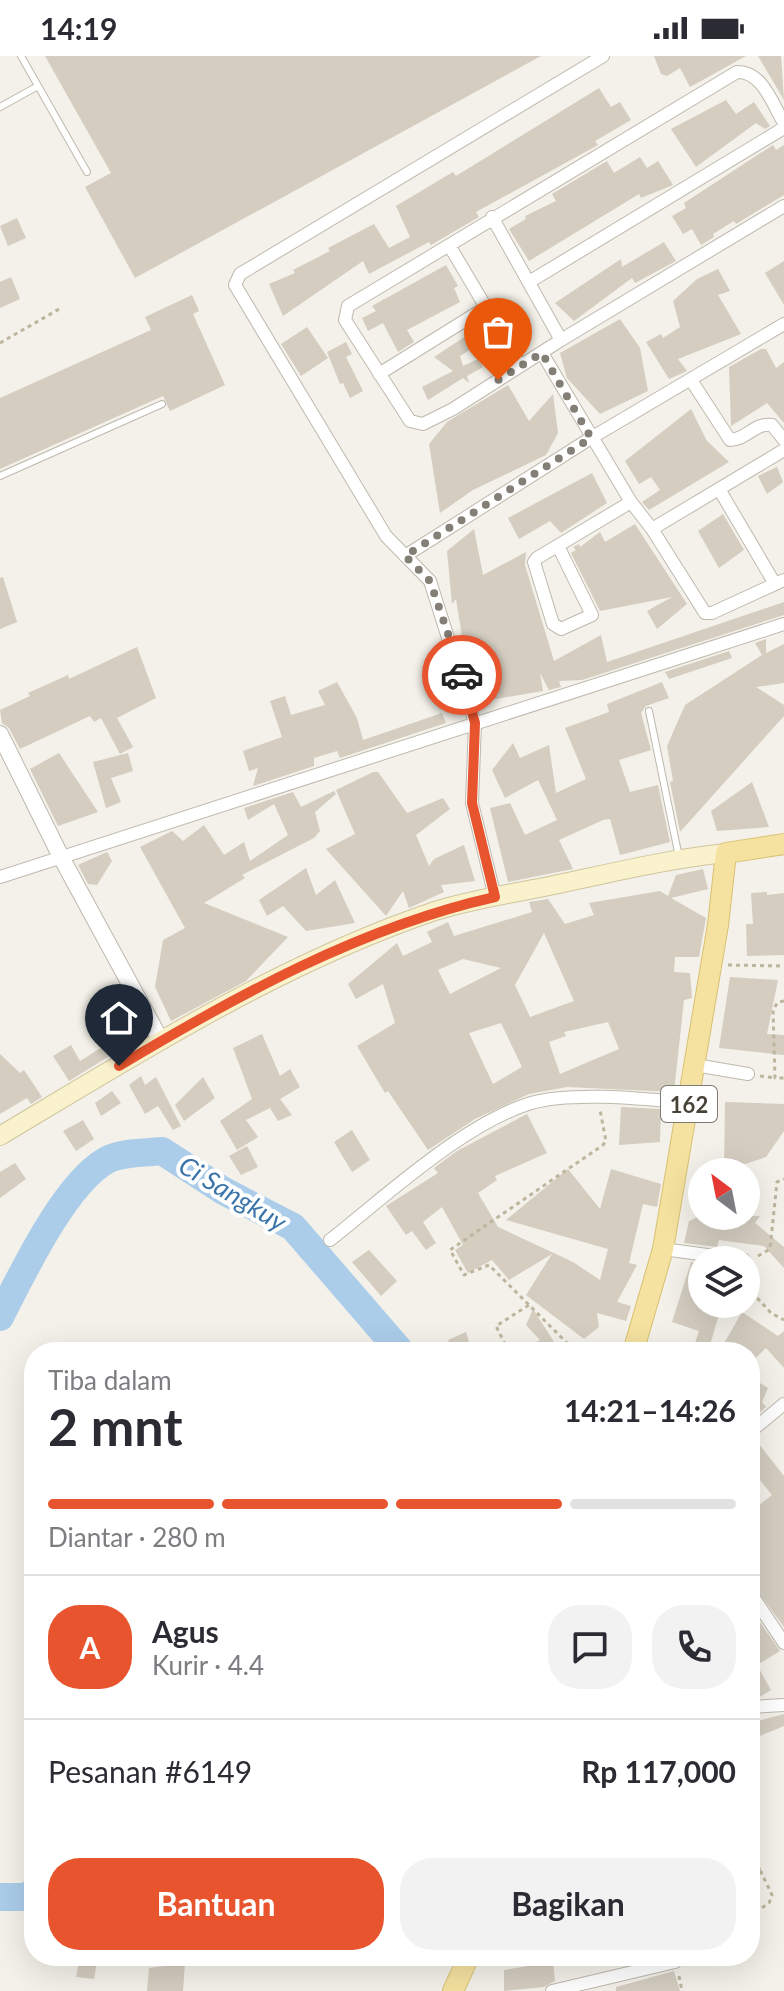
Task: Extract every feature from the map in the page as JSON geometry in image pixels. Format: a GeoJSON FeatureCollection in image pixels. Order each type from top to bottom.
{"type":"FeatureCollection","features":[{"type":"Feature","properties":{"kind":"main road"},"geometry":{"type":"LineString","coordinates":[[0,1136],[161,1041],[364,939],[439,910],[679,858],[784,844]]}},
{"type":"Feature","properties":{"kind":"main road","name":"162"},"geometry":{"type":"LineString","coordinates":[[636,1342],[663,1249],[690,1103],[726,853]]}},
{"type":"Feature","properties":{"kind":"main road"},"geometry":{"type":"LineString","coordinates":[[453,1991],[464,1966]]}},
{"type":"Feature","properties":{"kind":"street"},"geometry":{"type":"LineString","coordinates":[[495,897],[472,803],[475,723],[430,581],[386,536],[235,285],[240,274],[603,56]]}},
{"type":"Feature","properties":{"kind":"street"},"geometry":{"type":"LineString","coordinates":[[529,282],[784,125],[757,77],[748,71],[737,72],[348,306],[344,313],[345,320],[410,421],[423,424],[453,409],[520,365],[784,206]]}},
{"type":"Feature","properties":{"kind":"street"},"geometry":{"type":"LineString","coordinates":[[492,217],[561,340]]}},
{"type":"Feature","properties":{"kind":"street"},"geometry":{"type":"LineString","coordinates":[[449,245],[520,365]]}},
{"type":"Feature","properties":{"kind":"street"},"geometry":{"type":"LineString","coordinates":[[379,374],[485,308]]}},
{"type":"Feature","properties":{"kind":"street"},"geometry":{"type":"LineString","coordinates":[[405,556],[591,438],[784,324]]}},
{"type":"Feature","properties":{"kind":"street"},"geometry":{"type":"LineString","coordinates":[[542,353],[631,502],[652,529],[705,613],[712,613],[780,582],[719,489]]}},
{"type":"Feature","properties":{"kind":"street"},"geometry":{"type":"LineString","coordinates":[[691,380],[730,440],[736,440],[764,423],[772,425],[784,440]]}},
{"type":"Feature","properties":{"kind":"street"},"geometry":{"type":"LineString","coordinates":[[652,529],[784,450]]}},
{"type":"Feature","properties":{"kind":"street"},"geometry":{"type":"LineString","coordinates":[[558,546],[592,615],[561,629],[553,624],[534,562],[558,546],[631,502]]}},
{"type":"Feature","properties":{"kind":"street"},"geometry":{"type":"LineString","coordinates":[[0,877],[784,624]]}},
{"type":"Feature","properties":{"kind":"street"},"geometry":{"type":"LineString","coordinates":[[0,734],[61,857],[161,1041]]}},
{"type":"Feature","properties":{"kind":"street"},"geometry":{"type":"LineString","coordinates":[[695,1065],[748,1074]]}},
{"type":"Feature","properties":{"kind":"street"},"geometry":{"type":"LineString","coordinates":[[330,1240],[443,1151],[531,1103],[597,1099],[690,1103]]}},
{"type":"Feature","properties":{"kind":"street"},"geometry":{"type":"LineString","coordinates":[[663,1249],[688,1252]]}},
{"type":"Feature","properties":{"kind":"street"},"geometry":{"type":"LineString","coordinates":[[760,1424],[784,1404]]}},
{"type":"Feature","properties":{"kind":"street"},"geometry":{"type":"LineString","coordinates":[[760,1604],[780,1628],[784,1643]]}},
{"type":"Feature","properties":{"kind":"street"},"geometry":{"type":"LineString","coordinates":[[760,1706],[784,1705]]}},
{"type":"Feature","properties":{"kind":"street"},"geometry":{"type":"LineString","coordinates":[[552,1991],[658,1966]]}},
{"type":"Feature","properties":{"kind":"lane"},"geometry":{"type":"LineString","coordinates":[[21,56],[87,172]]}},
{"type":"Feature","properties":{"kind":"lane"},"geometry":{"type":"LineString","coordinates":[[0,107],[38,86]]}},
{"type":"Feature","properties":{"kind":"lane"},"geometry":{"type":"LineString","coordinates":[[0,476],[162,404]]}},
{"type":"Feature","properties":{"kind":"lane"},"geometry":{"type":"LineString","coordinates":[[649,711],[679,858]]}},
{"type":"Feature","properties":{"kind":"path"},"geometry":{"type":"LineString","coordinates":[[0,343],[61,308]]}},
{"type":"Feature","properties":{"kind":"path"},"geometry":{"type":"LineString","coordinates":[[712,964],[784,966]]}},
{"type":"Feature","properties":{"kind":"path"},"geometry":{"type":"LineString","coordinates":[[784,1001],[778,1002],[773,1010],[773,1068],[775,1078],[784,1078]]}},
{"type":"Feature","properties":{"kind":"path"},"geometry":{"type":"LineString","coordinates":[[566,1342],[489,1265],[464,1275],[451,1246],[499,1219],[574,1162],[603,1145],[606,1141],[597,1099]]}},
{"type":"Feature","properties":{"kind":"path"},"geometry":{"type":"LineString","coordinates":[[760,1254],[770,1249],[777,1182],[784,1179]]}},
{"type":"Feature","properties":{"kind":"path"},"geometry":{"type":"LineString","coordinates":[[760,1301],[771,1313],[784,1320]]}},
{"type":"Feature","properties":{"kind":"path"},"geometry":{"type":"LineString","coordinates":[[504,1342],[496,1326],[529,1305]]}},
{"type":"Feature","properties":{"kind":"path"},"geometry":{"type":"LineString","coordinates":[[760,1909],[769,1903],[772,1895],[761,1868]]}},
{"type":"Feature","properties":{"kind":"building"},"geometry":{"type":"Polygon","coordinates":[[[45,56],[541,56],[135,278],[85,187],[111,173],[45,56]]]}},
{"type":"Feature","properties":{"kind":"building"},"geometry":{"type":"Polygon","coordinates":[[[654,56],[746,56],[690,87],[680,68],[667,76],[661,74],[654,56]]]}},
{"type":"Feature","properties":{"kind":"building"},"geometry":{"type":"Polygon","coordinates":[[[758,56],[781,56],[784,100],[758,56]]]}},
{"type":"Feature","properties":{"kind":"building"},"geometry":{"type":"Polygon","coordinates":[[[599,88],[611,107],[620,102],[631,120],[595,141],[598,145],[476,212],[479,217],[431,245],[429,242],[369,274],[363,261],[283,316],[269,284],[295,273],[293,270],[330,251],[328,248],[374,224],[389,248],[410,237],[396,206],[453,172],[456,176],[599,88]]]}},
{"type":"Feature","properties":{"kind":"building"},"geometry":{"type":"Polygon","coordinates":[[[726,100],[736,114],[754,102],[770,126],[765,129],[756,123],[696,167],[671,129],[726,100]]]}},
{"type":"Feature","properties":{"kind":"building"},"geometry":{"type":"Polygon","coordinates":[[[773,145],[776,150],[784,145],[784,195],[736,224],[734,221],[701,245],[692,229],[683,234],[672,216],[686,208],[684,203],[773,145]]]}},
{"type":"Feature","properties":{"kind":"building"},"geometry":{"type":"Polygon","coordinates":[[[640,157],[647,168],[658,161],[673,185],[641,198],[639,194],[529,261],[509,229],[526,219],[525,216],[556,201],[552,194],[607,161],[614,173],[640,157]]]}},
{"type":"Feature","properties":{"kind":"building"},"geometry":{"type":"Polygon","coordinates":[[[17,218],[26,238],[8,246],[0,226],[17,218]]]}},
{"type":"Feature","properties":{"kind":"building"},"geometry":{"type":"Polygon","coordinates":[[[664,242],[676,261],[635,283],[632,278],[574,321],[555,303],[621,259],[622,267],[664,242]]]}},
{"type":"Feature","properties":{"kind":"building"},"geometry":{"type":"Polygon","coordinates":[[[784,261],[784,305],[765,273],[784,261]]]}},
{"type":"Feature","properties":{"kind":"building"},"geometry":{"type":"Polygon","coordinates":[[[446,265],[458,286],[454,288],[460,302],[407,330],[414,342],[398,352],[383,323],[368,331],[362,318],[376,311],[372,306],[446,265]]]}},
{"type":"Feature","properties":{"kind":"building"},"geometry":{"type":"Polygon","coordinates":[[[718,269],[730,291],[718,295],[741,334],[678,359],[687,371],[669,379],[646,342],[661,334],[663,338],[680,327],[673,301],[697,279],[718,269]]]}},
{"type":"Feature","properties":{"kind":"building"},"geometry":{"type":"Polygon","coordinates":[[[11,277],[20,299],[0,308],[0,282],[11,277]]]}},
{"type":"Feature","properties":{"kind":"building"},"geometry":{"type":"Polygon","coordinates":[[[192,295],[199,311],[193,314],[225,385],[170,411],[163,396],[0,469],[0,398],[151,330],[145,317],[192,295]]]}},
{"type":"Feature","properties":{"kind":"building"},"geometry":{"type":"Polygon","coordinates":[[[620,319],[640,348],[648,391],[600,414],[567,378],[560,353],[620,319]]]}},
{"type":"Feature","properties":{"kind":"building"},"geometry":{"type":"Polygon","coordinates":[[[307,327],[328,358],[301,376],[281,344],[307,327]]]}},
{"type":"Feature","properties":{"kind":"building"},"geometry":{"type":"Polygon","coordinates":[[[478,328],[486,340],[460,356],[463,366],[478,359],[483,367],[467,376],[469,383],[463,378],[428,400],[422,387],[453,371],[434,357],[478,328]]]}},
{"type":"Feature","properties":{"kind":"building"},"geometry":{"type":"Polygon","coordinates":[[[346,342],[352,354],[346,357],[363,391],[350,398],[343,383],[340,384],[327,352],[346,342]]]}},
{"type":"Feature","properties":{"kind":"building"},"geometry":{"type":"Polygon","coordinates":[[[766,349],[776,368],[784,362],[784,423],[767,403],[731,426],[729,367],[766,349]]]}},
{"type":"Feature","properties":{"kind":"building"},"geometry":{"type":"Polygon","coordinates":[[[508,385],[529,421],[553,394],[558,433],[546,455],[473,490],[440,513],[429,444],[447,422],[508,385]]]}},
{"type":"Feature","properties":{"kind":"building"},"geometry":{"type":"Polygon","coordinates":[[[691,409],[707,441],[729,462],[649,510],[642,502],[660,490],[651,477],[639,484],[625,461],[691,409]]]}},
{"type":"Feature","properties":{"kind":"building"},"geometry":{"type":"Polygon","coordinates":[[[777,467],[783,482],[767,494],[758,476],[777,467]]]}},
{"type":"Feature","properties":{"kind":"building"},"geometry":{"type":"Polygon","coordinates":[[[592,473],[607,503],[561,533],[550,521],[519,539],[508,518],[592,473]]]}},
{"type":"Feature","properties":{"kind":"building"},"geometry":{"type":"Polygon","coordinates":[[[723,514],[744,550],[719,568],[698,531],[723,514]]]}},
{"type":"Feature","properties":{"kind":"building"},"geometry":{"type":"Polygon","coordinates":[[[635,524],[687,604],[657,629],[647,611],[672,597],[600,611],[571,553],[576,550],[573,547],[579,544],[580,547],[600,532],[605,542],[635,524]]]}},
{"type":"Feature","properties":{"kind":"building"},"geometry":{"type":"Polygon","coordinates":[[[474,529],[483,575],[526,552],[525,565],[554,661],[601,635],[607,662],[784,602],[784,615],[582,680],[559,681],[561,687],[549,690],[540,673],[543,691],[478,702],[467,667],[456,599],[452,604],[447,551],[474,529]]]}},
{"type":"Feature","properties":{"kind":"building"},"geometry":{"type":"Polygon","coordinates":[[[3,577],[17,622],[0,629],[0,578],[3,577]]]}},
{"type":"Feature","properties":{"kind":"building"},"geometry":{"type":"Polygon","coordinates":[[[766,639],[766,653],[784,644],[784,683],[756,687],[784,705],[784,716],[680,832],[670,782],[673,781],[667,746],[685,705],[762,655],[755,643],[766,639]]]}},
{"type":"Feature","properties":{"kind":"building"},"geometry":{"type":"Polygon","coordinates":[[[137,647],[156,698],[117,718],[133,747],[120,754],[101,718],[94,722],[90,716],[20,749],[9,728],[2,723],[0,710],[30,696],[28,693],[68,675],[69,679],[137,647]]]}},
{"type":"Feature","properties":{"kind":"building"},"geometry":{"type":"Polygon","coordinates":[[[729,651],[732,658],[669,679],[665,672],[729,651]]]}},
{"type":"Feature","properties":{"kind":"building"},"geometry":{"type":"Polygon","coordinates":[[[337,682],[357,718],[363,740],[442,713],[446,723],[340,758],[337,751],[314,758],[314,766],[253,786],[258,768],[249,771],[243,751],[282,737],[270,701],[285,696],[291,715],[325,705],[318,691],[337,682]]]}},
{"type":"Feature","properties":{"kind":"building"},"geometry":{"type":"Polygon","coordinates":[[[662,682],[669,698],[646,706],[641,713],[651,750],[619,760],[630,792],[658,785],[670,842],[620,855],[610,819],[603,820],[559,840],[573,869],[508,882],[490,808],[510,803],[525,835],[557,820],[538,780],[505,798],[492,770],[513,743],[520,758],[549,745],[556,793],[586,779],[565,728],[609,712],[607,704],[662,682]]]}},
{"type":"Feature","properties":{"kind":"building"},"geometry":{"type":"Polygon","coordinates":[[[59,753],[98,812],[58,826],[30,769],[59,753]]]}},
{"type":"Feature","properties":{"kind":"building"},"geometry":{"type":"Polygon","coordinates":[[[128,753],[133,771],[111,778],[121,802],[106,808],[93,762],[128,753]]]}},
{"type":"Feature","properties":{"kind":"building"},"geometry":{"type":"Polygon","coordinates":[[[378,772],[407,813],[443,798],[450,809],[416,835],[429,866],[434,859],[464,845],[475,881],[441,885],[444,892],[409,908],[403,891],[386,916],[326,849],[355,834],[336,790],[378,772]]]}},
{"type":"Feature","properties":{"kind":"building"},"geometry":{"type":"Polygon","coordinates":[[[752,782],[769,827],[717,831],[711,811],[752,782]]]}},
{"type":"Feature","properties":{"kind":"building"},"geometry":{"type":"Polygon","coordinates":[[[334,791],[336,794],[315,812],[320,831],[314,838],[242,875],[245,878],[204,903],[288,937],[246,981],[171,1021],[155,987],[163,940],[185,928],[140,847],[172,831],[183,841],[204,825],[224,855],[244,842],[250,861],[288,835],[274,804],[248,820],[244,808],[293,792],[301,807],[334,791]]]}},
{"type":"Feature","properties":{"kind":"building"},"geometry":{"type":"Polygon","coordinates":[[[107,852],[112,861],[97,885],[88,884],[78,865],[107,852]]]}},
{"type":"Feature","properties":{"kind":"building"},"geometry":{"type":"Polygon","coordinates":[[[306,868],[316,895],[335,880],[355,923],[306,931],[283,906],[267,916],[259,900],[306,868]]]}},
{"type":"Feature","properties":{"kind":"building"},"geometry":{"type":"Polygon","coordinates":[[[703,869],[708,889],[671,898],[706,918],[699,957],[675,957],[674,972],[690,973],[692,998],[684,1000],[674,1092],[567,1087],[529,1094],[475,1119],[428,1150],[388,1091],[385,1093],[357,1046],[395,1023],[383,984],[356,999],[348,984],[397,943],[403,956],[432,942],[427,932],[448,922],[454,936],[532,912],[529,902],[548,899],[565,924],[594,915],[589,903],[660,891],[668,896],[676,875],[703,869]],[[544,933],[515,985],[530,1017],[574,1001],[544,933]],[[463,959],[438,970],[450,994],[501,968],[463,959]],[[608,1022],[564,1032],[566,1036],[549,1042],[560,1074],[619,1049],[608,1022]],[[501,1023],[469,1033],[493,1084],[522,1067],[501,1023]]]}},
{"type":"Feature","properties":{"kind":"building"},"geometry":{"type":"Polygon","coordinates":[[[767,892],[767,895],[784,893],[784,955],[747,956],[746,924],[753,924],[751,893],[767,892]]]}},
{"type":"Feature","properties":{"kind":"building"},"geometry":{"type":"Polygon","coordinates":[[[730,977],[778,980],[767,1034],[784,1035],[784,1055],[719,1048],[730,977]]]}},
{"type":"Feature","properties":{"kind":"building"},"geometry":{"type":"Polygon","coordinates":[[[139,1024],[145,1034],[69,1081],[53,1056],[71,1045],[80,1061],[139,1024]]]}},
{"type":"Feature","properties":{"kind":"building"},"geometry":{"type":"Polygon","coordinates":[[[262,1034],[280,1076],[290,1069],[300,1087],[280,1099],[292,1115],[278,1121],[270,1108],[246,1120],[258,1137],[237,1150],[220,1121],[252,1099],[233,1048],[262,1034]]]}},
{"type":"Feature","properties":{"kind":"building"},"geometry":{"type":"Polygon","coordinates":[[[0,1054],[20,1073],[24,1070],[42,1097],[31,1104],[27,1098],[0,1114],[0,1054]]]}},
{"type":"Feature","properties":{"kind":"building"},"geometry":{"type":"Polygon","coordinates":[[[141,1076],[145,1085],[156,1077],[181,1126],[173,1130],[158,1106],[145,1114],[129,1085],[141,1076]]]}},
{"type":"Feature","properties":{"kind":"building"},"geometry":{"type":"Polygon","coordinates":[[[203,1077],[215,1098],[184,1121],[175,1105],[203,1077]]]}},
{"type":"Feature","properties":{"kind":"building"},"geometry":{"type":"Polygon","coordinates":[[[112,1091],[121,1103],[101,1116],[95,1103],[112,1091]]]}},
{"type":"Feature","properties":{"kind":"building"},"geometry":{"type":"Polygon","coordinates":[[[725,1102],[784,1104],[784,1131],[766,1157],[724,1158],[725,1102]]]}},
{"type":"Feature","properties":{"kind":"building"},"geometry":{"type":"Polygon","coordinates":[[[621,1107],[661,1109],[660,1142],[619,1145],[621,1107]]]}},
{"type":"Feature","properties":{"kind":"building"},"geometry":{"type":"Polygon","coordinates":[[[527,1114],[547,1153],[495,1176],[497,1180],[478,1193],[498,1227],[573,1262],[600,1280],[608,1249],[506,1220],[568,1169],[600,1209],[611,1169],[661,1184],[657,1207],[643,1204],[629,1263],[637,1265],[617,1302],[631,1306],[626,1321],[597,1313],[599,1327],[584,1339],[526,1295],[552,1254],[509,1280],[492,1260],[468,1273],[455,1250],[463,1245],[442,1207],[423,1222],[436,1243],[426,1250],[412,1231],[406,1235],[386,1206],[438,1173],[434,1168],[457,1151],[527,1114]]]}},
{"type":"Feature","properties":{"kind":"building"},"geometry":{"type":"Polygon","coordinates":[[[83,1120],[94,1139],[76,1151],[63,1131],[83,1120]]]}},
{"type":"Feature","properties":{"kind":"building"},"geometry":{"type":"Polygon","coordinates":[[[352,1130],[370,1160],[352,1172],[334,1142],[352,1130]]]}},
{"type":"Feature","properties":{"kind":"building"},"geometry":{"type":"Polygon","coordinates":[[[247,1146],[258,1167],[241,1175],[229,1156],[247,1146]]]}},
{"type":"Feature","properties":{"kind":"building"},"geometry":{"type":"Polygon","coordinates":[[[15,1163],[26,1179],[0,1198],[0,1172],[15,1163]]]}},
{"type":"Feature","properties":{"kind":"building"},"geometry":{"type":"Polygon","coordinates":[[[688,1225],[688,1230],[760,1230],[760,1227],[784,1247],[784,1268],[764,1246],[719,1240],[717,1246],[684,1243],[688,1225]]]}},
{"type":"Feature","properties":{"kind":"building"},"geometry":{"type":"Polygon","coordinates":[[[369,1250],[397,1281],[381,1296],[352,1262],[369,1250]]]}},
{"type":"Feature","properties":{"kind":"building"},"geometry":{"type":"Polygon","coordinates":[[[688,1271],[688,1318],[718,1318],[711,1342],[695,1342],[699,1331],[672,1322],[688,1271]]]}},
{"type":"Feature","properties":{"kind":"building"},"geometry":{"type":"Polygon","coordinates":[[[533,1309],[554,1342],[536,1342],[540,1340],[526,1325],[533,1309]]]}},
{"type":"Feature","properties":{"kind":"building"},"geometry":{"type":"Polygon","coordinates":[[[739,1318],[751,1318],[778,1336],[784,1331],[784,1368],[766,1348],[760,1354],[760,1342],[725,1342],[739,1318]]]}},
{"type":"Feature","properties":{"kind":"building"},"geometry":{"type":"Polygon","coordinates":[[[466,1332],[469,1342],[449,1342],[466,1332]]]}},
{"type":"Feature","properties":{"kind":"building"},"geometry":{"type":"Polygon","coordinates":[[[760,1383],[768,1388],[762,1402],[766,1407],[760,1412],[760,1383]]]}},
{"type":"Feature","properties":{"kind":"building"},"geometry":{"type":"Polygon","coordinates":[[[760,1445],[784,1476],[784,1627],[760,1595],[760,1504],[772,1495],[760,1480],[760,1445]]]}},
{"type":"Feature","properties":{"kind":"building"},"geometry":{"type":"Polygon","coordinates":[[[760,1622],[780,1651],[760,1663],[760,1622]]]}},
{"type":"Feature","properties":{"kind":"building"},"geometry":{"type":"Polygon","coordinates":[[[760,1670],[771,1690],[760,1697],[760,1670]]]}},
{"type":"Feature","properties":{"kind":"building"},"geometry":{"type":"Polygon","coordinates":[[[784,1714],[784,1726],[760,1736],[760,1720],[784,1714]]]}},
{"type":"Feature","properties":{"kind":"building"},"geometry":{"type":"Polygon","coordinates":[[[78,1966],[96,1966],[94,1979],[76,1977],[78,1966]]]}},
{"type":"Feature","properties":{"kind":"building"},"geometry":{"type":"Polygon","coordinates":[[[185,1966],[183,1991],[147,1991],[149,1968],[185,1966]]]}},
{"type":"Feature","properties":{"kind":"building"},"geometry":{"type":"Polygon","coordinates":[[[553,1966],[555,1981],[544,1987],[504,1991],[504,1970],[553,1966]]]}},
{"type":"Feature","properties":{"kind":"building"},"geometry":{"type":"Polygon","coordinates":[[[674,1971],[680,1991],[616,1991],[616,1987],[674,1971]]]}},
{"type":"Feature","properties":{"kind":"waterway","name":"Ci Sangkuy"},"geometry":{"type":"LineString","coordinates":[[0,1317],[60,1208],[91,1172],[107,1160],[119,1156],[162,1151],[222,1190],[293,1227],[392,1342]]}},
{"type":"Feature","properties":{"kind":"waterway","name":"Ci Sangkuy"},"geometry":{"type":"LineString","coordinates":[[0,1897],[24,1897]]}},
{"type":"Feature","properties":{"kind":"way so far"},"geometry":{"type":"LineString","coordinates":[[462,675],[430,581],[424,571],[405,556],[591,438],[542,353],[498,380]]}},
{"type":"Feature","properties":{"kind":"route"},"geometry":{"type":"LineString","coordinates":[[119,1066],[331,953],[439,910],[495,897],[472,803],[475,723],[462,675]]}}]}
